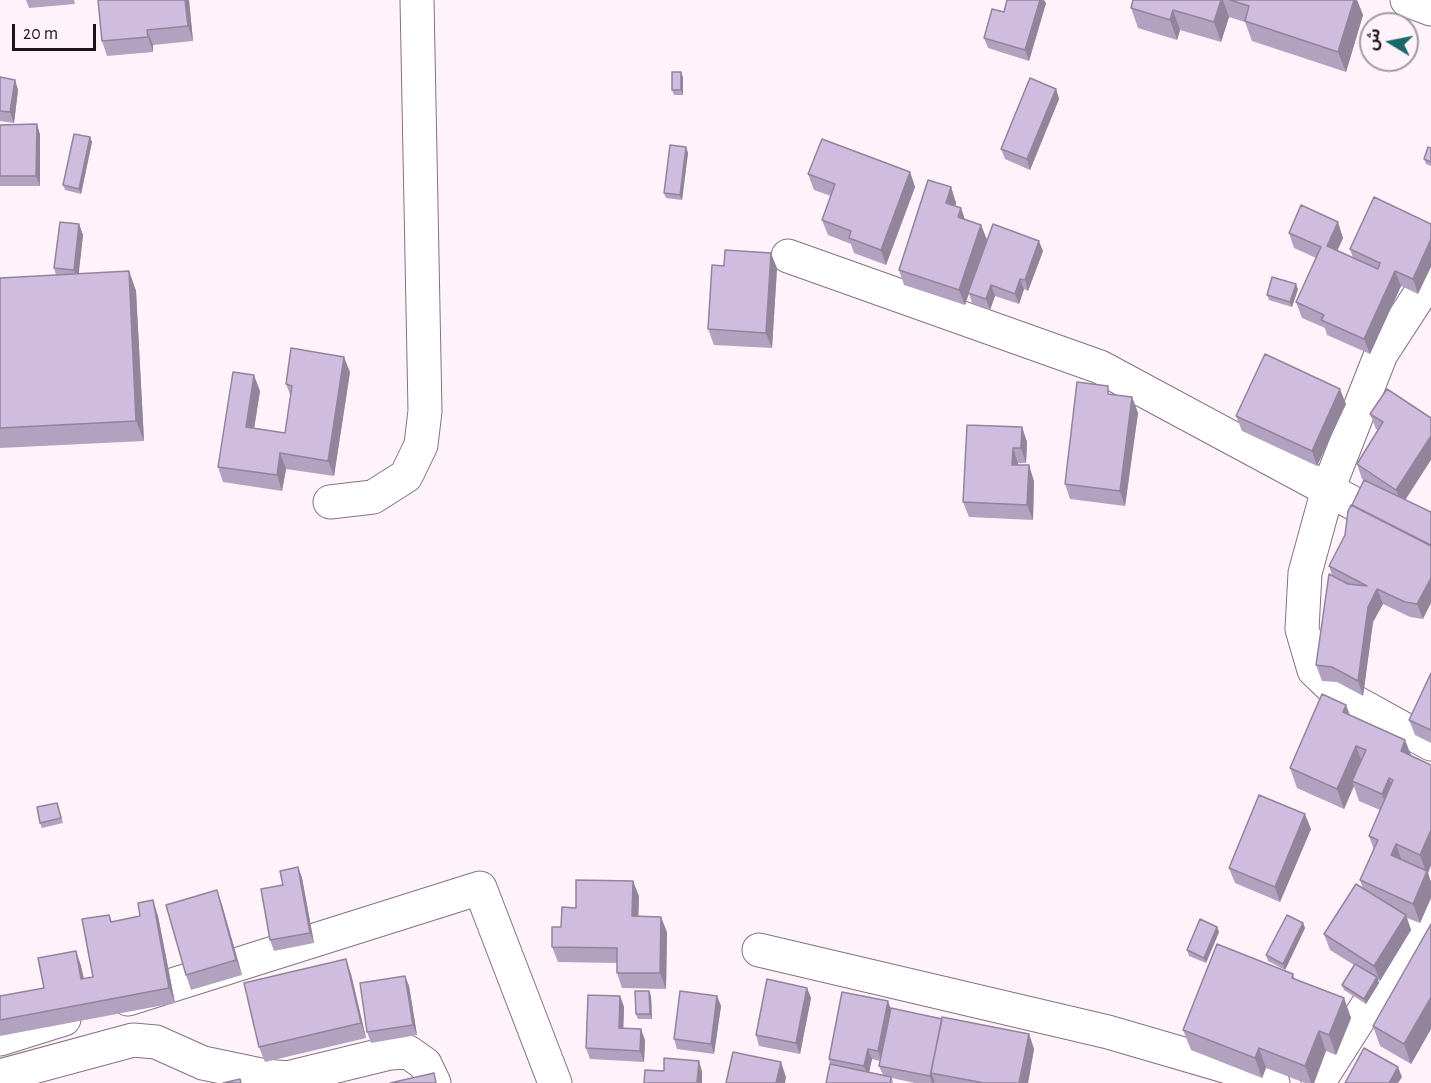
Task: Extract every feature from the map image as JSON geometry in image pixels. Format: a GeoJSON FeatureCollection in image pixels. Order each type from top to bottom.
{"type":"FeatureCollection","features":[{"type":"Feature","properties":{"kind":"street"},"geometry":{"type":"LineString","coordinates":[[330,502],[373,497],[406,476],[421,445],[425,411],[417,0]]}},
{"type":"Feature","properties":{"kind":"street"},"geometry":{"type":"LineString","coordinates":[[1407,0],[1431,9]]}},
{"type":"Feature","properties":{"kind":"street"},"geometry":{"type":"LineString","coordinates":[[788,256],[1100,367],[1431,545]]}},
{"type":"Feature","properties":{"kind":"street"},"geometry":{"type":"LineString","coordinates":[[1431,277],[1382,354],[1328,489],[1305,573],[1302,629],[1314,670],[1337,692],[1431,744]]}},
{"type":"Feature","properties":{"kind":"street"},"geometry":{"type":"LineString","coordinates":[[0,1039],[480,888],[555,1083]]}},
{"type":"Feature","properties":{"kind":"street"},"geometry":{"type":"LineString","coordinates":[[1318,1083],[1431,906]]}},
{"type":"Feature","properties":{"kind":"street"},"geometry":{"type":"LineString","coordinates":[[759,950],[1031,1029],[1108,1032],[1228,1066],[1273,1083]]}},
{"type":"Feature","properties":{"kind":"street"},"geometry":{"type":"LineString","coordinates":[[0,1076],[134,1040],[156,1042],[203,1063],[265,1076],[287,1078],[390,1053],[408,1052],[425,1064],[434,1083]]}},
{"type":"Feature","properties":{"kind":"building"},"geometry":{"type":"Polygon","coordinates":[[[98,0],[185,0],[188,26],[147,30],[148,37],[102,41],[98,0]]]}},
{"type":"Feature","properties":{"kind":"building"},"geometry":{"type":"Polygon","coordinates":[[[1007,0],[1040,0],[1025,50],[984,38],[992,9],[1004,12],[1007,0]]]}},
{"type":"Feature","properties":{"kind":"building"},"geometry":{"type":"Polygon","coordinates":[[[1133,0],[1221,0],[1214,22],[1173,10],[1170,20],[1131,8],[1133,0]]]}},
{"type":"Feature","properties":{"kind":"building"},"geometry":{"type":"Polygon","coordinates":[[[1230,0],[1354,0],[1338,52],[1245,21],[1249,6],[1230,0]]]}},
{"type":"Feature","properties":{"kind":"building"},"geometry":{"type":"Polygon","coordinates":[[[672,72],[681,72],[681,90],[672,90],[672,72]]]}},
{"type":"Feature","properties":{"kind":"building"},"geometry":{"type":"Polygon","coordinates":[[[0,77],[15,80],[10,112],[0,111],[0,77]]]}},
{"type":"Feature","properties":{"kind":"building"},"geometry":{"type":"Polygon","coordinates":[[[1030,78],[1056,89],[1027,159],[1001,149],[1030,78]]]}},
{"type":"Feature","properties":{"kind":"building"},"geometry":{"type":"Polygon","coordinates":[[[37,124],[36,176],[0,176],[0,125],[37,124]]]}},
{"type":"Feature","properties":{"kind":"building"},"geometry":{"type":"Polygon","coordinates":[[[74,134],[90,137],[79,189],[63,185],[74,134]]]}},
{"type":"Feature","properties":{"kind":"building"},"geometry":{"type":"Polygon","coordinates":[[[822,139],[910,172],[881,250],[849,238],[851,231],[822,220],[835,184],[808,174],[822,139]]]}},
{"type":"Feature","properties":{"kind":"building"},"geometry":{"type":"Polygon","coordinates":[[[670,145],[686,147],[680,195],[664,193],[670,145]]]}},
{"type":"Feature","properties":{"kind":"building"},"geometry":{"type":"Polygon","coordinates":[[[1428,147],[1431,148],[1431,162],[1424,159],[1428,147]]]}},
{"type":"Feature","properties":{"kind":"building"},"geometry":{"type":"Polygon","coordinates":[[[928,180],[951,187],[946,203],[961,208],[958,217],[981,225],[959,290],[899,270],[928,180]]]}},
{"type":"Feature","properties":{"kind":"building"},"geometry":{"type":"Polygon","coordinates":[[[1374,197],[1431,224],[1431,239],[1413,279],[1395,271],[1364,339],[1321,320],[1324,315],[1296,302],[1321,247],[1289,233],[1301,205],[1338,222],[1327,246],[1378,269],[1380,263],[1350,249],[1374,197]]]}},
{"type":"Feature","properties":{"kind":"building"},"geometry":{"type":"Polygon","coordinates":[[[60,222],[79,224],[74,270],[54,268],[60,222]]]}},
{"type":"Feature","properties":{"kind":"building"},"geometry":{"type":"Polygon","coordinates":[[[993,224],[1039,241],[1025,280],[1020,279],[1015,294],[991,285],[986,299],[968,293],[993,224]]]}},
{"type":"Feature","properties":{"kind":"building"},"geometry":{"type":"Polygon","coordinates":[[[725,250],[771,253],[766,333],[708,329],[712,265],[724,266],[725,250]]]}},
{"type":"Feature","properties":{"kind":"building"},"geometry":{"type":"Polygon","coordinates":[[[129,271],[136,421],[0,428],[0,278],[129,271]]]}},
{"type":"Feature","properties":{"kind":"building"},"geometry":{"type":"Polygon","coordinates":[[[1272,277],[1296,284],[1290,302],[1267,295],[1272,277]]]}},
{"type":"Feature","properties":{"kind":"building"},"geometry":{"type":"Polygon","coordinates":[[[291,348],[344,357],[328,461],[280,453],[277,475],[218,467],[233,372],[254,375],[246,427],[285,433],[292,386],[286,384],[291,348]]]}},
{"type":"Feature","properties":{"kind":"building"},"geometry":{"type":"Polygon","coordinates":[[[1265,354],[1340,389],[1312,451],[1236,416],[1265,354]]]}},
{"type":"Feature","properties":{"kind":"building"},"geometry":{"type":"Polygon","coordinates":[[[1077,382],[1108,386],[1108,394],[1132,397],[1120,491],[1065,484],[1077,382]]]}},
{"type":"Feature","properties":{"kind":"building"},"geometry":{"type":"Polygon","coordinates":[[[1387,389],[1431,418],[1431,436],[1396,490],[1357,464],[1383,422],[1370,414],[1387,389]]]}},
{"type":"Feature","properties":{"kind":"building"},"geometry":{"type":"Polygon","coordinates":[[[967,425],[1022,427],[1021,448],[1013,448],[1012,465],[1029,465],[1027,505],[963,502],[967,425]]]}},
{"type":"Feature","properties":{"kind":"building"},"geometry":{"type":"Polygon","coordinates":[[[1364,480],[1431,512],[1431,545],[1352,505],[1364,480]]]}},
{"type":"Feature","properties":{"kind":"building"},"geometry":{"type":"Polygon","coordinates":[[[1351,505],[1431,546],[1431,578],[1417,604],[1405,602],[1377,589],[1368,607],[1358,681],[1332,667],[1316,665],[1329,574],[1348,584],[1367,586],[1329,566],[1345,535],[1351,505]]]}},
{"type":"Feature","properties":{"kind":"building"},"geometry":{"type":"Polygon","coordinates":[[[1431,673],[1431,730],[1409,720],[1431,673]]]}},
{"type":"Feature","properties":{"kind":"building"},"geometry":{"type":"Polygon","coordinates":[[[1322,694],[1346,705],[1343,712],[1405,740],[1401,751],[1431,765],[1431,830],[1420,855],[1396,844],[1391,855],[1427,871],[1413,904],[1360,880],[1378,840],[1369,836],[1393,780],[1389,778],[1382,794],[1352,781],[1366,750],[1356,746],[1337,789],[1290,768],[1322,694]]]}},
{"type":"Feature","properties":{"kind":"building"},"geometry":{"type":"Polygon","coordinates":[[[1259,795],[1305,814],[1275,887],[1229,868],[1259,795]]]}},
{"type":"Feature","properties":{"kind":"building"},"geometry":{"type":"Polygon","coordinates":[[[57,803],[61,818],[40,823],[37,807],[57,803]]]}},
{"type":"Feature","properties":{"kind":"building"},"geometry":{"type":"Polygon","coordinates":[[[298,867],[310,933],[270,940],[261,889],[283,885],[280,871],[298,867]]]}},
{"type":"Feature","properties":{"kind":"building"},"geometry":{"type":"Polygon","coordinates":[[[576,880],[633,881],[632,916],[661,917],[660,973],[617,973],[617,948],[552,947],[552,927],[561,927],[562,907],[576,908],[576,880]]]}},
{"type":"Feature","properties":{"kind":"building"},"geometry":{"type":"Polygon","coordinates":[[[1356,884],[1406,915],[1374,966],[1324,934],[1356,884]]]}},
{"type":"Feature","properties":{"kind":"building"},"geometry":{"type":"Polygon","coordinates":[[[217,890],[236,960],[186,975],[166,905],[217,890]]]}},
{"type":"Feature","properties":{"kind":"building"},"geometry":{"type":"Polygon","coordinates":[[[153,900],[169,988],[0,1020],[0,996],[44,988],[38,958],[76,951],[81,979],[93,977],[82,919],[109,915],[111,922],[140,916],[138,903],[153,900]]]}},
{"type":"Feature","properties":{"kind":"building"},"geometry":{"type":"Polygon","coordinates":[[[1287,915],[1303,923],[1283,964],[1266,955],[1287,915]]]}},
{"type":"Feature","properties":{"kind":"building"},"geometry":{"type":"Polygon","coordinates":[[[1200,919],[1217,927],[1204,958],[1187,950],[1200,919]]]}},
{"type":"Feature","properties":{"kind":"building"},"geometry":{"type":"Polygon","coordinates":[[[1431,924],[1431,997],[1404,1044],[1373,1026],[1431,924]]]}},
{"type":"Feature","properties":{"kind":"building"},"geometry":{"type":"Polygon","coordinates":[[[1217,944],[1293,974],[1292,978],[1344,998],[1329,1035],[1319,1031],[1305,1066],[1259,1048],[1255,1058],[1183,1030],[1217,944]]]}},
{"type":"Feature","properties":{"kind":"building"},"geometry":{"type":"Polygon","coordinates":[[[346,959],[361,1023],[259,1047],[244,983],[346,959]]]}},
{"type":"Feature","properties":{"kind":"building"},"geometry":{"type":"Polygon","coordinates":[[[1355,964],[1377,977],[1364,999],[1342,985],[1355,964]]]}},
{"type":"Feature","properties":{"kind":"building"},"geometry":{"type":"Polygon","coordinates":[[[405,976],[413,1025],[367,1032],[360,983],[405,976]]]}},
{"type":"Feature","properties":{"kind":"building"},"geometry":{"type":"Polygon","coordinates":[[[767,979],[807,988],[796,1043],[756,1035],[767,979]]]}},
{"type":"Feature","properties":{"kind":"building"},"geometry":{"type":"Polygon","coordinates":[[[635,991],[649,991],[650,1014],[636,1014],[635,991]]]}},
{"type":"Feature","properties":{"kind":"building"},"geometry":{"type":"Polygon","coordinates":[[[680,991],[717,996],[711,1044],[674,1039],[680,991]]]}},
{"type":"Feature","properties":{"kind":"building"},"geometry":{"type":"Polygon","coordinates":[[[842,992],[888,1001],[878,1051],[868,1049],[864,1066],[829,1059],[842,992]]]}},
{"type":"Feature","properties":{"kind":"building"},"geometry":{"type":"Polygon","coordinates":[[[588,995],[620,996],[619,1028],[641,1029],[640,1051],[586,1048],[588,995]]]}},
{"type":"Feature","properties":{"kind":"building"},"geometry":{"type":"Polygon","coordinates":[[[891,1008],[942,1019],[930,1076],[879,1066],[891,1008]]]}},
{"type":"Feature","properties":{"kind":"building"},"geometry":{"type":"Polygon","coordinates":[[[942,1017],[1029,1034],[1019,1083],[984,1083],[931,1073],[942,1017]]]}},
{"type":"Feature","properties":{"kind":"building"},"geometry":{"type":"Polygon","coordinates":[[[1364,1048],[1398,1067],[1389,1083],[1345,1083],[1364,1048]]]}},
{"type":"Feature","properties":{"kind":"building"},"geometry":{"type":"Polygon","coordinates":[[[733,1052],[781,1062],[776,1083],[726,1083],[733,1052]]]}},
{"type":"Feature","properties":{"kind":"building"},"geometry":{"type":"Polygon","coordinates":[[[664,1058],[699,1061],[697,1083],[644,1083],[645,1070],[664,1071],[664,1058]]]}},
{"type":"Feature","properties":{"kind":"building"},"geometry":{"type":"Polygon","coordinates":[[[830,1064],[891,1077],[890,1083],[826,1083],[830,1064]]]}},
{"type":"Feature","properties":{"kind":"building"},"geometry":{"type":"Polygon","coordinates":[[[434,1073],[436,1083],[390,1083],[434,1073]]]}},
{"type":"Feature","properties":{"kind":"building"},"geometry":{"type":"Polygon","coordinates":[[[240,1079],[241,1083],[223,1083],[240,1079]]]}}]}
